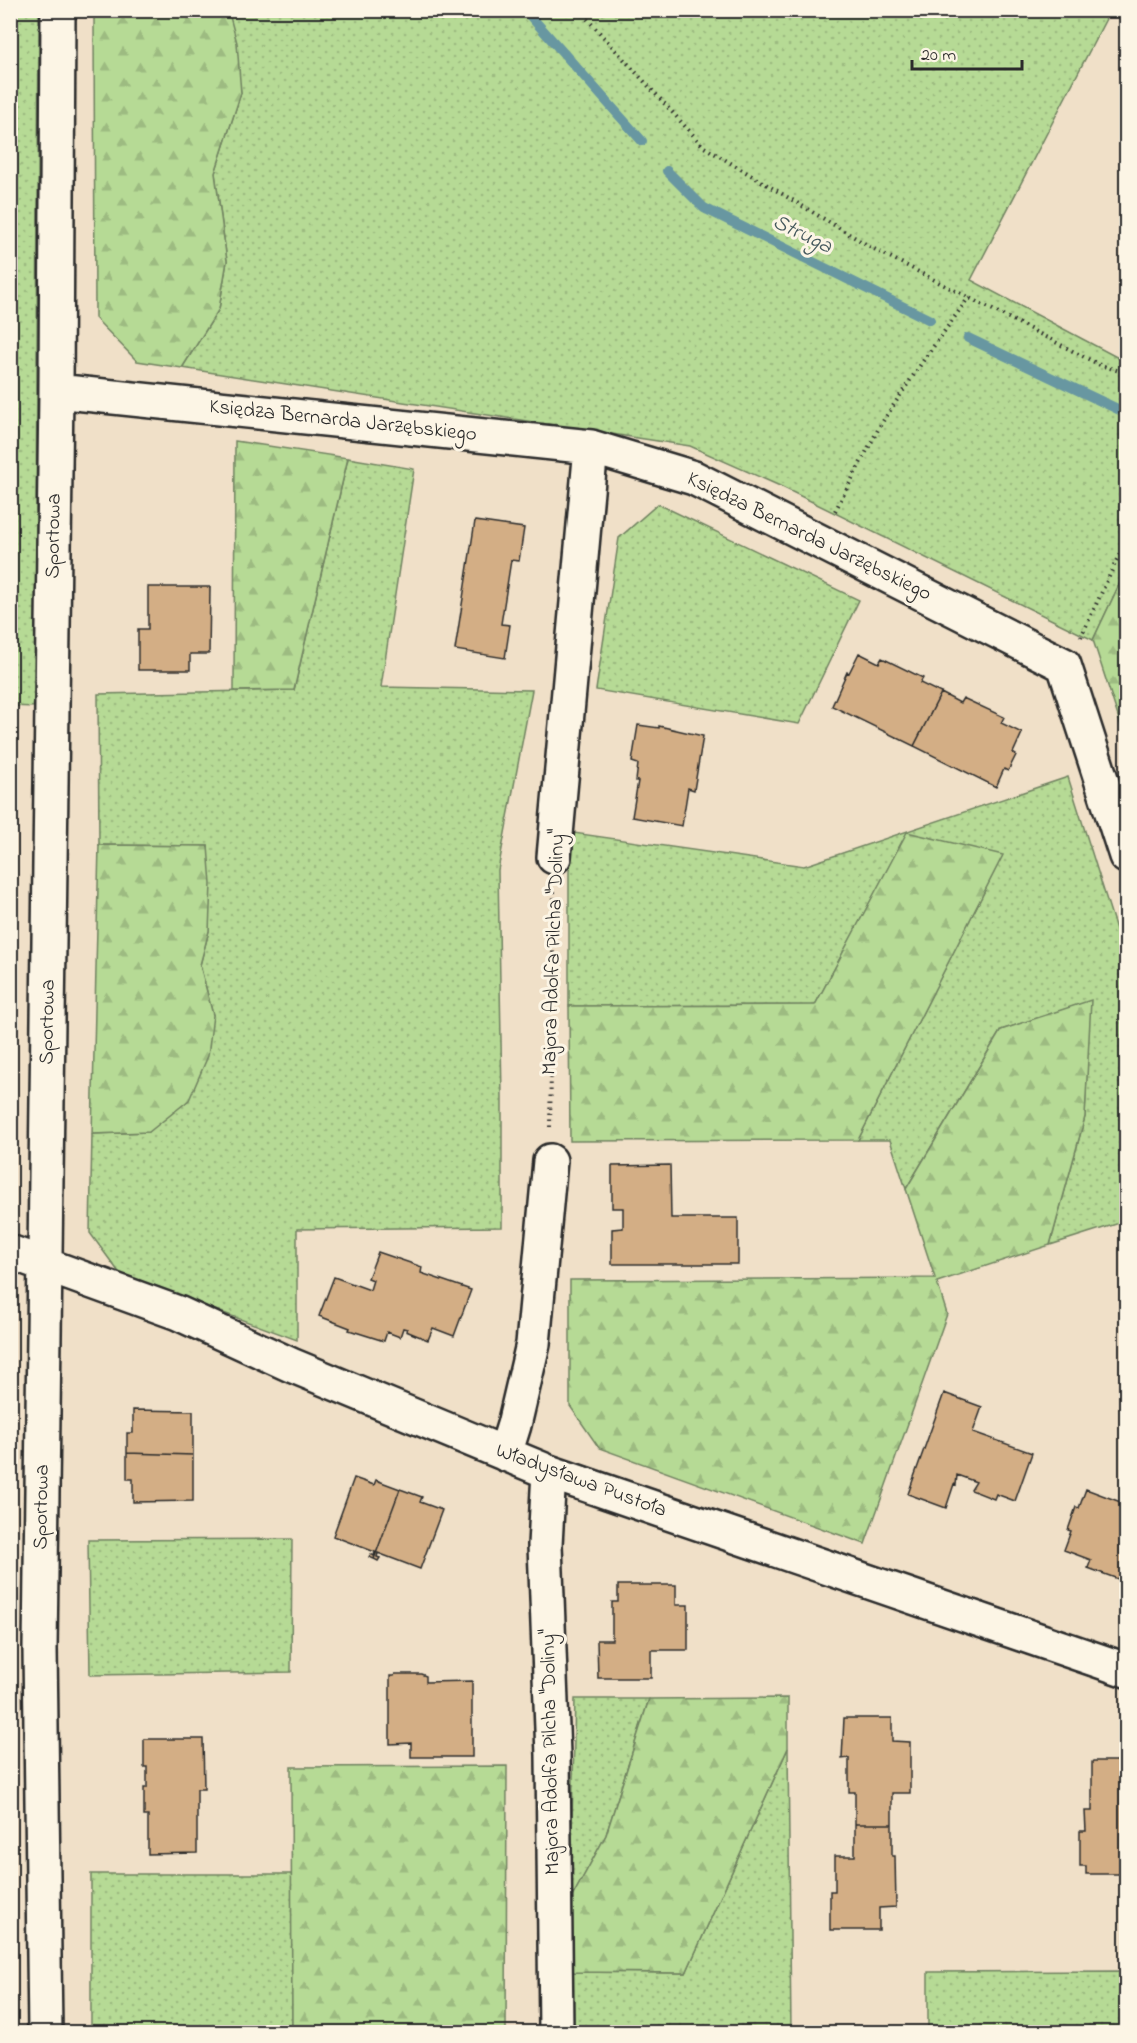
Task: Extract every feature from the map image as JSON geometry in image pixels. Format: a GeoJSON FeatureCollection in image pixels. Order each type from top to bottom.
{"type":"FeatureCollection","features":[{"type":"Feature","properties":{"kind":"street","name":"Sportowa"},"geometry":{"type":"LineString","coordinates":[[45,2032],[40,1648],[56,391],[58,10]]}},
{"type":"Feature","properties":{"kind":"street","name":"Księdza Bernarda Jarzębskiego"},"geometry":{"type":"LineString","coordinates":[[56,391],[591,447],[694,478],[1062,664]]}},
{"type":"Feature","properties":{"kind":"street","name":"Majora Adolfa Pilcha \"Doliny\""},"geometry":{"type":"LineString","coordinates":[[554,857],[591,447]]}},
{"type":"Feature","properties":{"kind":"street"},"geometry":{"type":"LineString","coordinates":[[1062,664],[1064,664],[1126,856]]}},
{"type":"Feature","properties":{"kind":"street"},"geometry":{"type":"LineString","coordinates":[[505,1454],[533,1344],[550,1161]]}},
{"type":"Feature","properties":{"kind":"street","name":"Władysława Pustoła"},"geometry":{"type":"LineString","coordinates":[[10,1252],[178,1313],[291,1365],[549,1473],[1126,1670]]}},
{"type":"Feature","properties":{"kind":"street","name":"Majora Adolfa Pilcha \"Doliny\""},"geometry":{"type":"LineString","coordinates":[[549,1473],[545,1545],[553,1755],[556,2032]]}},
{"type":"Feature","properties":{"kind":"path"},"geometry":{"type":"LineString","coordinates":[[10,286],[14,10]]}},
{"type":"Feature","properties":{"kind":"path"},"geometry":{"type":"LineString","coordinates":[[579,10],[704,147],[874,249],[1100,365],[1126,373]]}},
{"type":"Feature","properties":{"kind":"path"},"geometry":{"type":"LineString","coordinates":[[821,542],[825,530],[881,424],[969,297]]}},
{"type":"Feature","properties":{"kind":"path"},"geometry":{"type":"LineString","coordinates":[[10,426],[10,758]]}},
{"type":"Feature","properties":{"kind":"path"},"geometry":{"type":"LineString","coordinates":[[1062,664],[1073,653],[1126,540]]}},
{"type":"Feature","properties":{"kind":"path","name":"Majora Adolfa Pilcha \"Doliny\""},"geometry":{"type":"LineString","coordinates":[[550,1161],[554,857]]}},
{"type":"Feature","properties":{"kind":"green space"},"geometry":{"type":"Polygon","coordinates":[[[10,11],[39,11],[35,707],[10,706],[10,11]]]}},
{"type":"Feature","properties":{"kind":"green space"},"geometry":{"type":"Polygon","coordinates":[[[127,11],[226,11],[229,13],[237,43],[241,93],[215,173],[227,261],[219,309],[182,368],[137,361],[95,318],[94,16],[127,11]]]}},
{"type":"Feature","properties":{"kind":"green space"},"geometry":{"type":"Polygon","coordinates":[[[226,11],[1110,11],[971,280],[1126,362],[1126,570],[1093,640],[780,486],[690,446],[182,368],[219,309],[227,261],[215,173],[241,93],[229,13],[226,11]]]}},
{"type":"Feature","properties":{"kind":"green space"},"geometry":{"type":"Polygon","coordinates":[[[235,441],[348,458],[294,690],[234,691],[235,441]]]}},
{"type":"Feature","properties":{"kind":"green space"},"geometry":{"type":"Polygon","coordinates":[[[348,458],[414,469],[381,687],[532,690],[498,870],[502,1227],[297,1229],[297,1340],[121,1275],[90,1233],[92,1134],[149,1132],[213,1015],[200,965],[209,931],[208,846],[99,845],[98,694],[294,690],[348,458]]]}},
{"type":"Feature","properties":{"kind":"green space"},"geometry":{"type":"Polygon","coordinates":[[[658,504],[859,600],[799,724],[596,690],[619,538],[658,504]]]}},
{"type":"Feature","properties":{"kind":"green space"},"geometry":{"type":"Polygon","coordinates":[[[1126,570],[1126,734],[1124,735],[1093,640],[1126,570]]]}},
{"type":"Feature","properties":{"kind":"green space"},"geometry":{"type":"Polygon","coordinates":[[[1068,777],[1126,961],[1126,1221],[1050,1245],[1085,1117],[1090,1001],[1001,1030],[906,1189],[890,1140],[858,1140],[1002,856],[907,833],[815,1005],[569,1006],[569,871],[574,833],[804,866],[1068,777]]]}},
{"type":"Feature","properties":{"kind":"green space"},"geometry":{"type":"Polygon","coordinates":[[[907,832],[1003,855],[858,1140],[570,1141],[569,1006],[815,1005],[907,832]]]}},
{"type":"Feature","properties":{"kind":"green space"},"geometry":{"type":"Polygon","coordinates":[[[99,845],[208,846],[211,884],[209,931],[200,965],[213,1015],[208,1056],[189,1100],[149,1132],[92,1134],[99,845]]]}},
{"type":"Feature","properties":{"kind":"green space"},"geometry":{"type":"Polygon","coordinates":[[[1091,1000],[1085,1117],[1050,1245],[937,1282],[947,1314],[865,1544],[599,1448],[570,1406],[570,1280],[935,1278],[906,1189],[1001,1030],[1091,1000]]]}},
{"type":"Feature","properties":{"kind":"green space"},"geometry":{"type":"Polygon","coordinates":[[[292,1539],[291,1672],[90,1675],[88,1540],[292,1539]]]}},
{"type":"Feature","properties":{"kind":"green space"},"geometry":{"type":"Polygon","coordinates":[[[788,1698],[788,1748],[686,1973],[568,1972],[570,1901],[606,1835],[649,1699],[788,1698]]]}},
{"type":"Feature","properties":{"kind":"green space"},"geometry":{"type":"Polygon","coordinates":[[[575,1699],[649,1699],[606,1835],[570,1901],[575,1699]]]}},
{"type":"Feature","properties":{"kind":"green space"},"geometry":{"type":"Polygon","coordinates":[[[788,1748],[791,2032],[570,2032],[568,1972],[686,1973],[788,1748]]]}},
{"type":"Feature","properties":{"kind":"green space"},"geometry":{"type":"Polygon","coordinates":[[[507,1766],[506,2032],[292,2032],[291,1767],[507,1766]]]}},
{"type":"Feature","properties":{"kind":"green space"},"geometry":{"type":"Polygon","coordinates":[[[91,1874],[292,1874],[292,2032],[91,2032],[91,1874]]]}},
{"type":"Feature","properties":{"kind":"green space"},"geometry":{"type":"Polygon","coordinates":[[[1126,1971],[1126,2032],[928,2032],[928,1972],[1126,1971]]]}},
{"type":"Feature","properties":{"kind":"building"},"geometry":{"type":"Polygon","coordinates":[[[475,521],[524,528],[519,561],[511,560],[501,624],[510,625],[505,658],[455,650],[475,521]]]}},
{"type":"Feature","properties":{"kind":"building"},"geometry":{"type":"Polygon","coordinates":[[[148,587],[210,587],[209,654],[190,654],[190,670],[138,670],[138,629],[148,629],[148,587]]]}},
{"type":"Feature","properties":{"kind":"building"},"geometry":{"type":"Polygon","coordinates":[[[859,653],[879,663],[882,658],[923,678],[920,683],[941,693],[914,746],[832,706],[847,672],[849,673],[859,653]]]}},
{"type":"Feature","properties":{"kind":"building"},"geometry":{"type":"Polygon","coordinates":[[[941,693],[960,703],[963,698],[1004,717],[1001,723],[1022,733],[1013,753],[1016,755],[1008,771],[1004,769],[996,787],[914,746],[941,693]]]}},
{"type":"Feature","properties":{"kind":"building"},"geometry":{"type":"Polygon","coordinates":[[[638,725],[659,728],[659,726],[703,736],[694,790],[688,788],[682,826],[632,817],[638,781],[636,781],[638,764],[632,762],[638,725]]]}},
{"type":"Feature","properties":{"kind":"building"},"geometry":{"type":"Polygon","coordinates":[[[670,1165],[671,1218],[738,1218],[738,1264],[612,1264],[612,1229],[623,1228],[623,1208],[612,1208],[612,1166],[670,1165]]]}},
{"type":"Feature","properties":{"kind":"building"},"geometry":{"type":"Polygon","coordinates":[[[378,1252],[422,1267],[421,1273],[471,1290],[454,1336],[433,1328],[428,1340],[403,1328],[400,1337],[387,1332],[384,1341],[349,1330],[350,1328],[319,1316],[334,1277],[370,1290],[373,1280],[368,1278],[378,1252]]]}},
{"type":"Feature","properties":{"kind":"building"},"geometry":{"type":"Polygon","coordinates":[[[944,1393],[982,1407],[973,1432],[1032,1453],[1015,1501],[996,1494],[994,1499],[971,1490],[976,1482],[957,1475],[956,1485],[954,1484],[946,1508],[908,1494],[944,1393]]]}},
{"type":"Feature","properties":{"kind":"building"},"geometry":{"type":"Polygon","coordinates":[[[133,1410],[193,1411],[193,1455],[127,1453],[127,1433],[133,1433],[133,1410]]]}},
{"type":"Feature","properties":{"kind":"building"},"geometry":{"type":"Polygon","coordinates":[[[127,1453],[193,1455],[193,1501],[133,1502],[133,1479],[127,1479],[127,1453]]]}},
{"type":"Feature","properties":{"kind":"building"},"geometry":{"type":"Polygon","coordinates":[[[354,1478],[374,1485],[376,1480],[400,1489],[374,1559],[369,1557],[371,1554],[374,1556],[375,1552],[333,1536],[354,1478]]]}},
{"type":"Feature","properties":{"kind":"building"},"geometry":{"type":"Polygon","coordinates":[[[400,1489],[422,1497],[420,1502],[442,1510],[420,1569],[378,1553],[377,1557],[380,1558],[378,1561],[374,1559],[400,1489]]]}},
{"type":"Feature","properties":{"kind":"building"},"geometry":{"type":"Polygon","coordinates":[[[1086,1489],[1126,1504],[1126,1582],[1088,1568],[1091,1560],[1064,1550],[1076,1507],[1079,1508],[1086,1489]]]}},
{"type":"Feature","properties":{"kind":"building"},"geometry":{"type":"Polygon","coordinates":[[[618,1585],[676,1585],[676,1605],[688,1605],[688,1650],[651,1650],[651,1678],[598,1678],[597,1640],[612,1640],[612,1602],[618,1602],[618,1585]]]}},
{"type":"Feature","properties":{"kind":"building"},"geometry":{"type":"Polygon","coordinates":[[[421,1674],[426,1676],[426,1682],[472,1681],[472,1757],[411,1757],[411,1743],[390,1744],[390,1676],[421,1674]]]}},
{"type":"Feature","properties":{"kind":"building"},"geometry":{"type":"Polygon","coordinates":[[[844,1718],[892,1718],[892,1741],[910,1742],[910,1793],[892,1793],[892,1824],[855,1824],[855,1792],[849,1792],[849,1758],[842,1759],[844,1718]]]}},
{"type":"Feature","properties":{"kind":"building"},"geometry":{"type":"Polygon","coordinates":[[[144,1739],[203,1739],[204,1789],[197,1789],[197,1853],[148,1854],[148,1816],[144,1816],[147,1767],[144,1767],[144,1739]]]}},
{"type":"Feature","properties":{"kind":"building"},"geometry":{"type":"Polygon","coordinates":[[[1093,1761],[1126,1761],[1126,1874],[1086,1874],[1086,1866],[1080,1866],[1080,1831],[1086,1831],[1085,1811],[1092,1811],[1093,1761]]]}},
{"type":"Feature","properties":{"kind":"building"},"geometry":{"type":"Polygon","coordinates":[[[855,1824],[892,1824],[896,1907],[879,1908],[879,1930],[830,1930],[830,1891],[835,1891],[835,1856],[855,1856],[855,1824]]]}},
{"type":"Feature","properties":{"kind":"waterway","name":"Struga"},"geometry":{"type":"LineString","coordinates":[[525,10],[642,141]]}},
{"type":"Feature","properties":{"kind":"waterway","name":"Struga"},"geometry":{"type":"LineString","coordinates":[[667,171],[704,208],[930,320]]}},
{"type":"Feature","properties":{"kind":"waterway","name":"Struga"},"geometry":{"type":"LineString","coordinates":[[968,338],[1126,413]]}}]}
